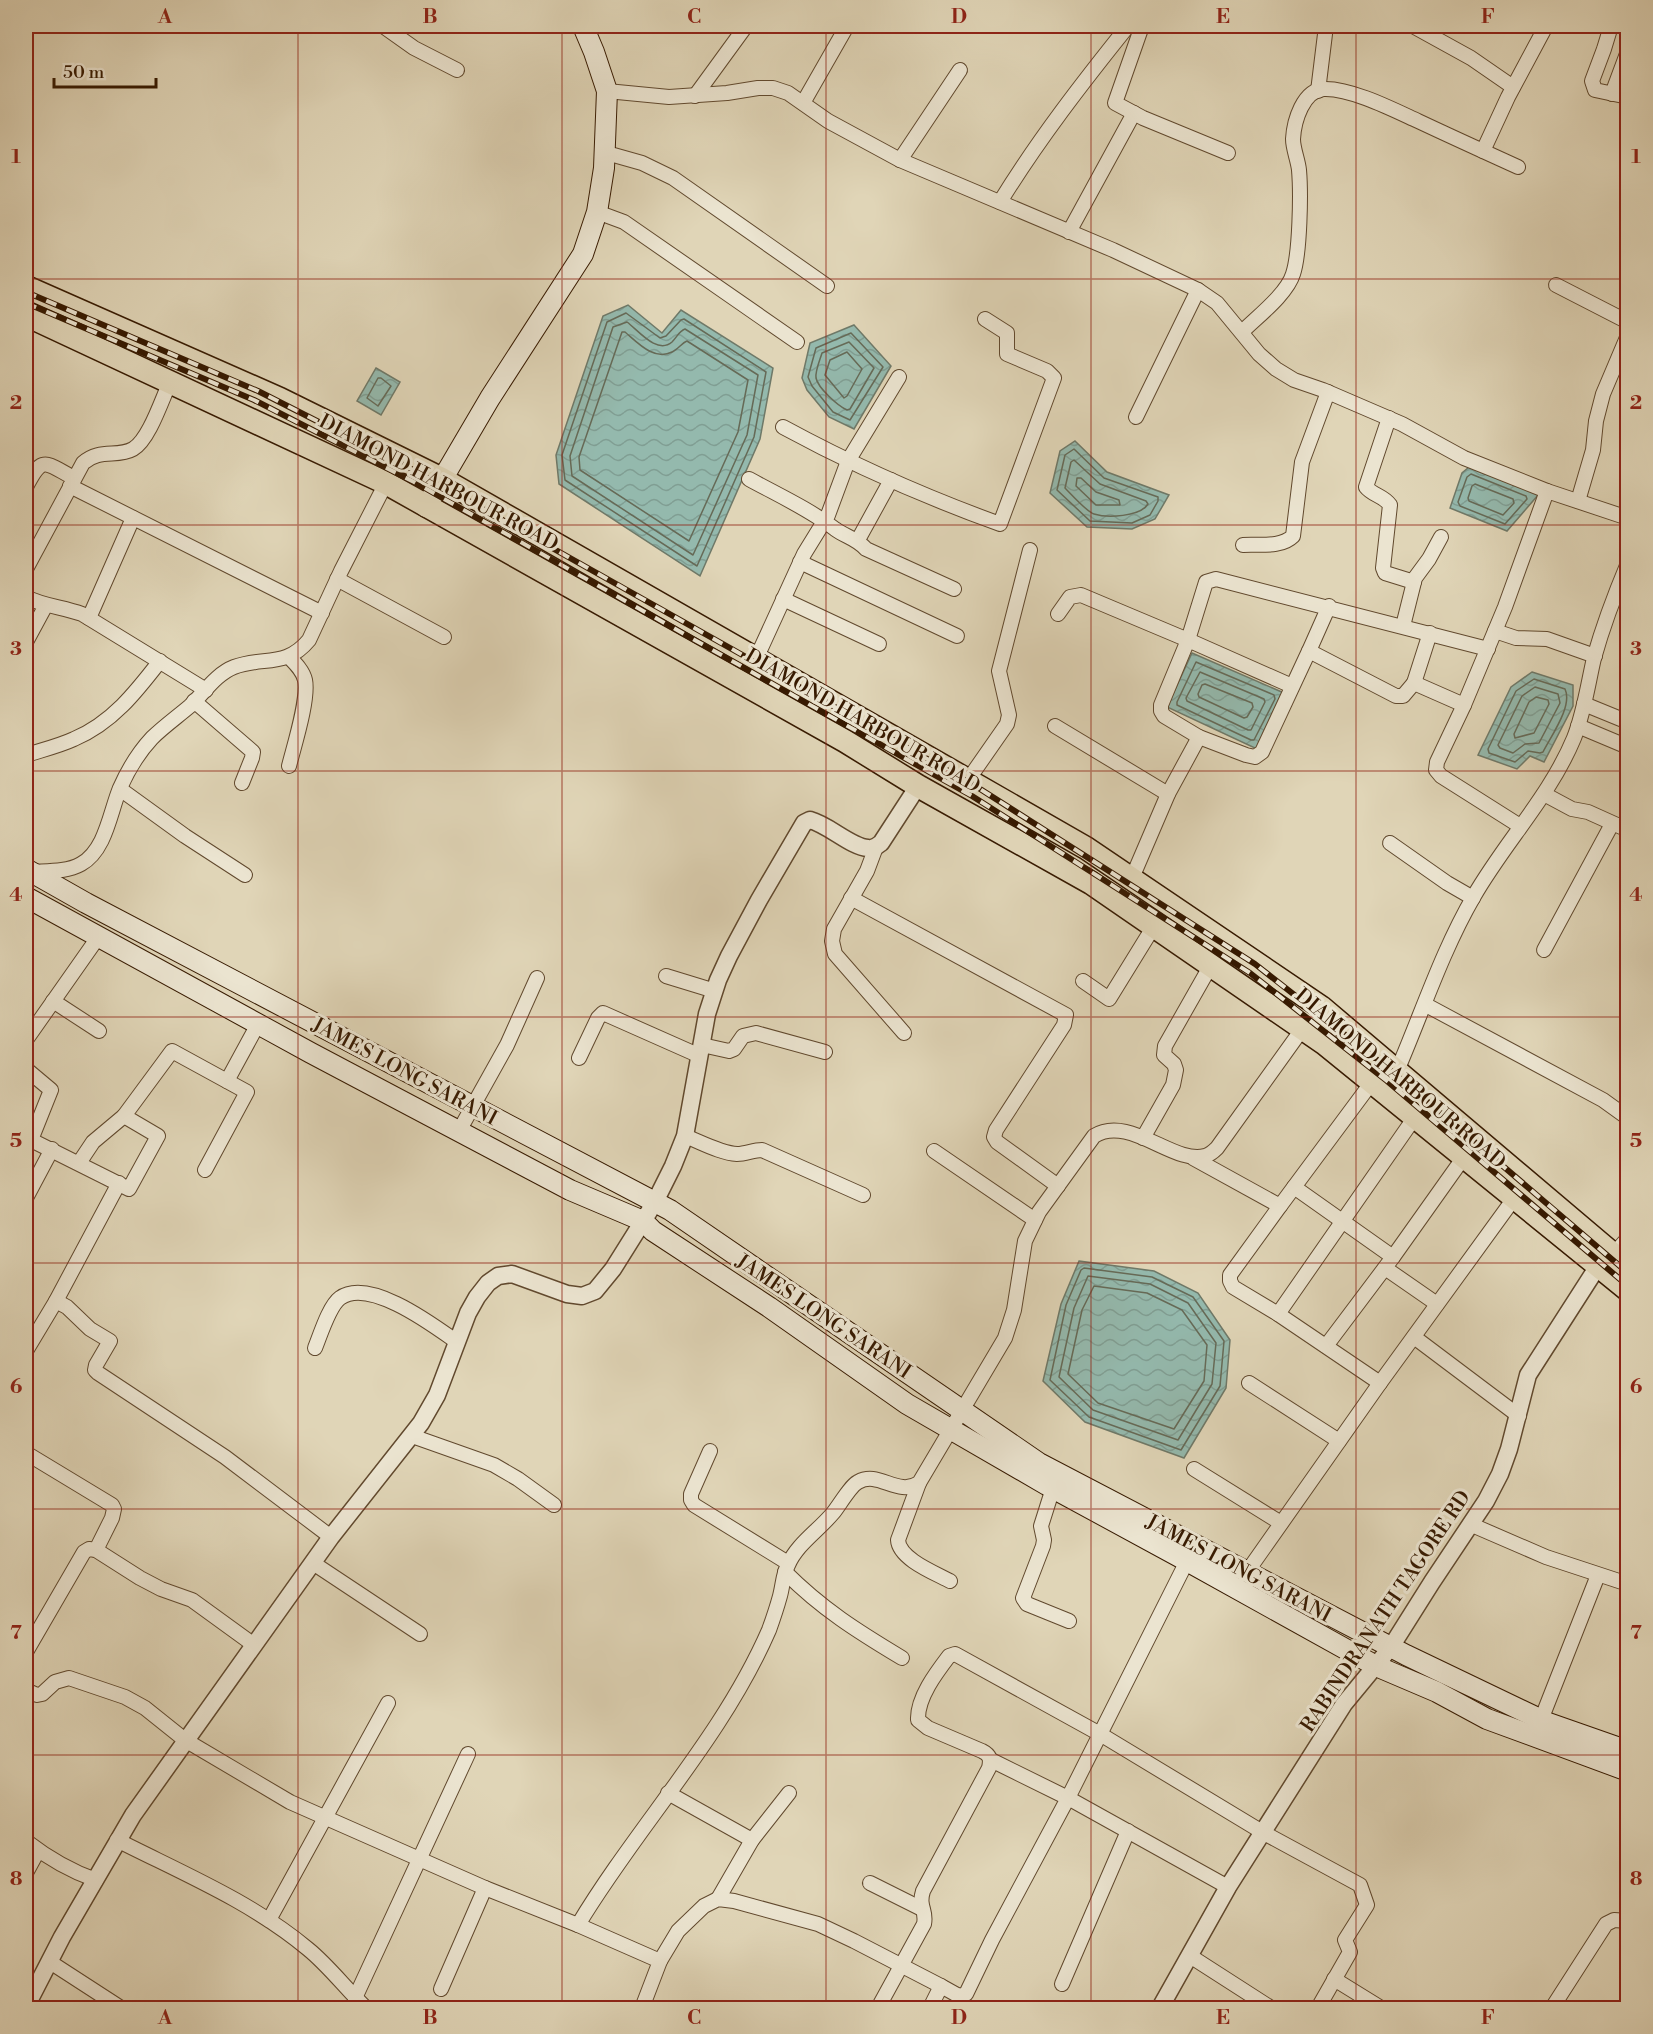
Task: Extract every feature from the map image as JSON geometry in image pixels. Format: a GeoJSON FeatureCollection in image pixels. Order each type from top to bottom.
{"type":"FeatureCollection","features":[{"type":"Feature","properties":{"kind":"highway","name":"DIAMOND HARBOUR ROAD"},"geometry":{"type":"LineString","coordinates":[[26,287],[280,399],[442,479],[1086,848],[1321,1007],[1397,1071],[1521,1190]]}},
{"type":"Feature","properties":{"kind":"highway","name":"DIAMOND HARBOUR ROAD"},"geometry":{"type":"LineString","coordinates":[[26,315],[386,483],[845,741],[918,786],[1091,883],[1329,1047],[1464,1157],[1521,1190],[1617,1256],[1628,1290]]}},
{"type":"Feature","properties":{"kind":"highway"},"geometry":{"type":"LineString","coordinates":[[845,741],[858,717]]}},
{"type":"Feature","properties":{"kind":"highway"},"geometry":{"type":"LineString","coordinates":[[1329,1047],[1345,1027]]}},
{"type":"Feature","properties":{"kind":"main road"},"geometry":{"type":"LineString","coordinates":[[426,507],[490,398],[583,254],[597,212],[604,168],[607,91],[583,26]]}},
{"type":"Feature","properties":{"kind":"main road","name":"JAMES LONG SARANI"},"geometry":{"type":"LineString","coordinates":[[27,873],[670,1210],[1038,1463],[1241,1580],[1391,1647],[1541,1720],[1628,1751]]}},
{"type":"Feature","properties":{"kind":"main road"},"geometry":{"type":"LineString","coordinates":[[26,897],[570,1190],[643,1221],[653,1231],[769,1307],[907,1404],[1053,1488],[1187,1561],[1241,1580],[1376,1666],[1437,1692],[1487,1719],[1628,1771]]}},
{"type":"Feature","properties":{"kind":"street"},"geometry":{"type":"LineString","coordinates":[[383,26],[414,48],[457,70]]}},
{"type":"Feature","properties":{"kind":"street"},"geometry":{"type":"LineString","coordinates":[[695,96],[746,26]]}},
{"type":"Feature","properties":{"kind":"street"},"geometry":{"type":"LineString","coordinates":[[803,103],[847,26]]}},
{"type":"Feature","properties":{"kind":"street"},"geometry":{"type":"LineString","coordinates":[[1000,202],[1022,166],[1128,26]]}},
{"type":"Feature","properties":{"kind":"street"},"geometry":{"type":"LineString","coordinates":[[1142,26],[1115,103],[1182,135],[1228,153]]}},
{"type":"Feature","properties":{"kind":"street"},"geometry":{"type":"LineString","coordinates":[[1318,91],[1326,26]]}},
{"type":"Feature","properties":{"kind":"street"},"geometry":{"type":"LineString","coordinates":[[1413,26],[1471,58],[1513,87]]}},
{"type":"Feature","properties":{"kind":"street"},"geometry":{"type":"LineString","coordinates":[[1483,151],[1513,87],[1546,26]]}},
{"type":"Feature","properties":{"kind":"street"},"geometry":{"type":"LineString","coordinates":[[1611,26],[1592,81],[1595,90],[1628,97]]}},
{"type":"Feature","properties":{"kind":"street"},"geometry":{"type":"LineString","coordinates":[[1612,94],[1628,51]]}},
{"type":"Feature","properties":{"kind":"street"},"geometry":{"type":"LineString","coordinates":[[900,160],[960,70]]}},
{"type":"Feature","properties":{"kind":"street"},"geometry":{"type":"LineString","coordinates":[[607,91],[669,97],[758,88],[773,88],[788,93],[857,137],[900,160],[1198,290],[1217,303],[1259,354],[1276,369],[1294,380],[1389,418],[1464,458],[1547,491],[1628,518]]}},
{"type":"Feature","properties":{"kind":"street"},"geometry":{"type":"LineString","coordinates":[[1242,332],[1283,291],[1293,276],[1300,194],[1299,170],[1293,139],[1296,120],[1310,93],[1323,89],[1358,96],[1518,167]]}},
{"type":"Feature","properties":{"kind":"street"},"geometry":{"type":"LineString","coordinates":[[1069,232],[1134,113]]}},
{"type":"Feature","properties":{"kind":"street"},"geometry":{"type":"LineString","coordinates":[[603,152],[642,162],[673,178],[827,286]]}},
{"type":"Feature","properties":{"kind":"street"},"geometry":{"type":"LineString","coordinates":[[597,212],[624,222],[797,342]]}},
{"type":"Feature","properties":{"kind":"street"},"geometry":{"type":"LineString","coordinates":[[1556,285],[1628,322]]}},
{"type":"Feature","properties":{"kind":"street"},"geometry":{"type":"LineString","coordinates":[[1136,417],[1198,290]]}},
{"type":"Feature","properties":{"kind":"street"},"geometry":{"type":"LineString","coordinates":[[783,427],[848,461],[999,524],[1054,378],[1047,371],[1006,354],[1007,333],[985,319]]}},
{"type":"Feature","properties":{"kind":"street"},"geometry":{"type":"LineString","coordinates":[[1578,501],[1593,450],[1596,421],[1603,394],[1628,335]]}},
{"type":"Feature","properties":{"kind":"street"},"geometry":{"type":"LineString","coordinates":[[756,659],[800,562],[825,520],[848,461],[899,377]]}},
{"type":"Feature","properties":{"kind":"street"},"geometry":{"type":"LineString","coordinates":[[26,568],[83,463],[98,454],[132,450],[143,440],[170,382]]}},
{"type":"Feature","properties":{"kind":"street"},"geometry":{"type":"LineString","coordinates":[[1243,545],[1279,544],[1288,541],[1293,536],[1302,462],[1328,392]]}},
{"type":"Feature","properties":{"kind":"street"},"geometry":{"type":"LineString","coordinates":[[1389,418],[1366,487],[1369,491],[1387,500],[1390,506],[1383,568],[1385,573],[1414,582]]}},
{"type":"Feature","properties":{"kind":"street"},"geometry":{"type":"LineString","coordinates":[[26,487],[39,465],[50,466],[72,482],[133,518],[322,613]]}},
{"type":"Feature","properties":{"kind":"street"},"geometry":{"type":"LineString","coordinates":[[749,479],[825,520],[836,530],[858,540],[866,549],[954,589]]}},
{"type":"Feature","properties":{"kind":"street"},"geometry":{"type":"LineString","coordinates":[[858,540],[891,480]]}},
{"type":"Feature","properties":{"kind":"street"},"geometry":{"type":"LineString","coordinates":[[27,873],[63,869],[79,865],[92,857],[120,789],[139,752],[219,676],[233,667],[289,657],[302,649],[309,640],[386,483]]}},
{"type":"Feature","properties":{"kind":"street"},"geometry":{"type":"LineString","coordinates":[[1520,826],[1441,776],[1436,770],[1437,762],[1488,649],[1526,554],[1547,491]]}},
{"type":"Feature","properties":{"kind":"street"},"geometry":{"type":"LineString","coordinates":[[89,618],[133,518]]}},
{"type":"Feature","properties":{"kind":"street"},"geometry":{"type":"LineString","coordinates":[[1403,626],[1414,582],[1441,537]]}},
{"type":"Feature","properties":{"kind":"street"},"geometry":{"type":"LineString","coordinates":[[968,780],[1007,724],[1009,716],[999,671],[1030,550]]}},
{"type":"Feature","properties":{"kind":"street"},"geometry":{"type":"LineString","coordinates":[[800,562],[957,636]]}},
{"type":"Feature","properties":{"kind":"street"},"geometry":{"type":"LineString","coordinates":[[1397,1071],[1441,962],[1473,898],[1495,861],[1544,794],[1561,765],[1578,726],[1595,656],[1628,563]]}},
{"type":"Feature","properties":{"kind":"street"},"geometry":{"type":"LineString","coordinates":[[337,579],[444,637]]}},
{"type":"Feature","properties":{"kind":"street"},"geometry":{"type":"LineString","coordinates":[[1329,606],[1262,752],[1255,757],[1199,737],[1164,716],[1161,705],[1188,640],[1203,587],[1210,579],[1329,606],[1488,649]]}},
{"type":"Feature","properties":{"kind":"street"},"geometry":{"type":"LineString","coordinates":[[1058,614],[1070,597],[1081,595],[1292,686]]}},
{"type":"Feature","properties":{"kind":"street"},"geometry":{"type":"LineString","coordinates":[[26,597],[45,605],[70,609],[89,618],[206,690]]}},
{"type":"Feature","properties":{"kind":"street"},"geometry":{"type":"LineString","coordinates":[[783,599],[879,644]]}},
{"type":"Feature","properties":{"kind":"street"},"geometry":{"type":"LineString","coordinates":[[26,642],[45,605]]}},
{"type":"Feature","properties":{"kind":"street"},"geometry":{"type":"LineString","coordinates":[[1495,631],[1516,638],[1547,639],[1595,656]]}},
{"type":"Feature","properties":{"kind":"street"},"geometry":{"type":"LineString","coordinates":[[1309,651],[1396,696],[1403,696],[1414,683],[1430,633]]}},
{"type":"Feature","properties":{"kind":"street"},"geometry":{"type":"LineString","coordinates":[[289,657],[301,670],[306,681],[306,694],[289,765]]}},
{"type":"Feature","properties":{"kind":"street"},"geometry":{"type":"LineString","coordinates":[[26,755],[73,740],[108,719],[126,704],[160,661]]}},
{"type":"Feature","properties":{"kind":"street"},"geometry":{"type":"LineString","coordinates":[[1414,683],[1464,705]]}},
{"type":"Feature","properties":{"kind":"street"},"geometry":{"type":"LineString","coordinates":[[194,701],[253,752],[242,783]]}},
{"type":"Feature","properties":{"kind":"street"},"geometry":{"type":"LineString","coordinates":[[1584,704],[1628,722]]}},
{"type":"Feature","properties":{"kind":"street"},"geometry":{"type":"LineString","coordinates":[[1055,726],[1168,794]]}},
{"type":"Feature","properties":{"kind":"street"},"geometry":{"type":"LineString","coordinates":[[1578,726],[1628,747]]}},
{"type":"Feature","properties":{"kind":"street"},"geometry":{"type":"LineString","coordinates":[[1132,878],[1168,794],[1199,737]]}},
{"type":"Feature","properties":{"kind":"street"},"geometry":{"type":"LineString","coordinates":[[26,2007],[62,1937],[133,1815],[331,1537],[412,1436],[437,1395],[468,1313],[477,1297],[498,1276],[512,1274],[567,1294],[582,1296],[594,1291],[605,1281],[655,1202],[673,1166],[685,1136],[707,1014],[715,991],[729,956],[804,823],[810,820],[819,822],[858,845],[869,849],[876,847],[881,843],[918,786]]}},
{"type":"Feature","properties":{"kind":"street"},"geometry":{"type":"LineString","coordinates":[[120,789],[185,836],[245,875]]}},
{"type":"Feature","properties":{"kind":"street"},"geometry":{"type":"LineString","coordinates":[[1544,794],[1565,806],[1588,812],[1628,830]]}},
{"type":"Feature","properties":{"kind":"street"},"geometry":{"type":"LineString","coordinates":[[1544,950],[1612,824]]}},
{"type":"Feature","properties":{"kind":"street"},"geometry":{"type":"LineString","coordinates":[[1390,843],[1439,878],[1473,898]]}},
{"type":"Feature","properties":{"kind":"street"},"geometry":{"type":"LineString","coordinates":[[876,847],[867,871],[834,929],[832,941],[836,954],[904,1033]]}},
{"type":"Feature","properties":{"kind":"street"},"geometry":{"type":"LineString","coordinates":[[851,898],[1066,1015],[1064,1025],[996,1130],[994,1137],[997,1142],[1058,1186]]}},
{"type":"Feature","properties":{"kind":"street"},"geometry":{"type":"LineString","coordinates":[[1083,981],[1109,999],[1154,926]]}},
{"type":"Feature","properties":{"kind":"street"},"geometry":{"type":"LineString","coordinates":[[26,1040],[99,936]]}},
{"type":"Feature","properties":{"kind":"street"},"geometry":{"type":"LineString","coordinates":[[1143,1138],[1173,1085],[1175,1077],[1174,1064],[1164,1055],[1165,1046],[1211,965]]}},
{"type":"Feature","properties":{"kind":"street"},"geometry":{"type":"LineString","coordinates":[[666,976],[715,991]]}},
{"type":"Feature","properties":{"kind":"street"},"geometry":{"type":"LineString","coordinates":[[459,1131],[507,1045],[537,978]]}},
{"type":"Feature","properties":{"kind":"street"},"geometry":{"type":"LineString","coordinates":[[53,1001],[99,1031]]}},
{"type":"Feature","properties":{"kind":"street"},"geometry":{"type":"LineString","coordinates":[[1425,1005],[1603,1100],[1628,1118]]}},
{"type":"Feature","properties":{"kind":"street"},"geometry":{"type":"LineString","coordinates":[[579,1058],[598,1018],[603,1013],[701,1051],[729,1051],[734,1049],[743,1036],[756,1033],[825,1052]]}},
{"type":"Feature","properties":{"kind":"street"},"geometry":{"type":"LineString","coordinates":[[227,1081],[258,1024]]}},
{"type":"Feature","properties":{"kind":"street"},"geometry":{"type":"LineString","coordinates":[[1192,1157],[1207,1156],[1217,1148],[1303,1028]]}},
{"type":"Feature","properties":{"kind":"street"},"geometry":{"type":"LineString","coordinates":[[79,1163],[93,1142],[124,1116],[172,1051],[247,1092],[205,1170]]}},
{"type":"Feature","properties":{"kind":"street"},"geometry":{"type":"LineString","coordinates":[[26,1069],[51,1090],[28,1138],[129,1189],[158,1136],[124,1116]]}},
{"type":"Feature","properties":{"kind":"street"},"geometry":{"type":"LineString","coordinates":[[1372,1082],[1230,1275],[1230,1281],[1233,1287],[1278,1314],[1380,1383]]}},
{"type":"Feature","properties":{"kind":"street"},"geometry":{"type":"LineString","coordinates":[[1278,1314],[1415,1117]]}},
{"type":"Feature","properties":{"kind":"street"},"geometry":{"type":"LineString","coordinates":[[950,1581],[907,1557],[898,1546],[898,1540],[919,1483],[1005,1338],[1014,1310],[1025,1241],[1035,1220],[1094,1136],[1103,1131],[1117,1131],[1143,1138],[1192,1157],[1280,1206]]}},
{"type":"Feature","properties":{"kind":"street"},"geometry":{"type":"LineString","coordinates":[[685,1136],[725,1152],[737,1154],[762,1150],[863,1195]]}},
{"type":"Feature","properties":{"kind":"street"},"geometry":{"type":"LineString","coordinates":[[26,1198],[52,1149]]}},
{"type":"Feature","properties":{"kind":"street"},"geometry":{"type":"LineString","coordinates":[[934,1151],[1035,1220]]}},
{"type":"Feature","properties":{"kind":"street"},"geometry":{"type":"LineString","coordinates":[[1326,1346],[1464,1157]]}},
{"type":"Feature","properties":{"kind":"street"},"geometry":{"type":"LineString","coordinates":[[26,1351],[56,1301],[119,1183]]}},
{"type":"Feature","properties":{"kind":"street"},"geometry":{"type":"LineString","coordinates":[[1294,1187],[1343,1222],[1437,1304]]}},
{"type":"Feature","properties":{"kind":"street"},"geometry":{"type":"LineString","coordinates":[[1241,1580],[1380,1383],[1521,1190]]}},
{"type":"Feature","properties":{"kind":"street","name":"RABINDRANATH TAGORE RD"},"geometry":{"type":"LineString","coordinates":[[1160,2008],[1228,1887],[1344,1704],[1391,1647],[1472,1525],[1500,1474],[1519,1416],[1523,1391],[1535,1363],[1617,1256]]}},
{"type":"Feature","properties":{"kind":"street"},"geometry":{"type":"LineString","coordinates":[[315,1348],[327,1317],[339,1299],[353,1293],[370,1295],[407,1308],[457,1342]]}},
{"type":"Feature","properties":{"kind":"street"},"geometry":{"type":"LineString","coordinates":[[56,1301],[67,1307],[90,1329],[110,1341],[96,1365],[95,1370],[98,1373],[234,1463],[331,1537]]}},
{"type":"Feature","properties":{"kind":"street"},"geometry":{"type":"LineString","coordinates":[[1414,1337],[1519,1416]]}},
{"type":"Feature","properties":{"kind":"street"},"geometry":{"type":"LineString","coordinates":[[1249,1383],[1339,1441]]}},
{"type":"Feature","properties":{"kind":"street"},"geometry":{"type":"LineString","coordinates":[[412,1436],[494,1465],[554,1505]]}},
{"type":"Feature","properties":{"kind":"street"},"geometry":{"type":"LineString","coordinates":[[710,1451],[691,1494],[694,1505],[787,1567],[816,1601],[841,1620],[902,1658]]}},
{"type":"Feature","properties":{"kind":"street"},"geometry":{"type":"LineString","coordinates":[[26,1453],[112,1505],[114,1509],[112,1518],[96,1550]]}},
{"type":"Feature","properties":{"kind":"street"},"geometry":{"type":"LineString","coordinates":[[1194,1469],[1281,1523]]}},
{"type":"Feature","properties":{"kind":"street"},"geometry":{"type":"LineString","coordinates":[[578,1925],[619,1861],[719,1720],[751,1666],[769,1629],[787,1567],[799,1548],[832,1515],[857,1482],[866,1479],[877,1480],[901,1488],[910,1488],[919,1483]]}},
{"type":"Feature","properties":{"kind":"street"},"geometry":{"type":"LineString","coordinates":[[1053,1488],[1041,1526],[1043,1546],[1023,1598],[1027,1604],[1069,1621]]}},
{"type":"Feature","properties":{"kind":"street"},"geometry":{"type":"LineString","coordinates":[[1472,1525],[1546,1557],[1628,1584]]}},
{"type":"Feature","properties":{"kind":"street"},"geometry":{"type":"LineString","coordinates":[[26,1652],[30,1633],[84,1552],[89,1549],[96,1550],[161,1589],[192,1600],[254,1645]]}},
{"type":"Feature","properties":{"kind":"street"},"geometry":{"type":"LineString","coordinates":[[718,1899],[734,1901],[818,1924],[959,1995],[966,1994],[1187,1561]]}},
{"type":"Feature","properties":{"kind":"street"},"geometry":{"type":"LineString","coordinates":[[313,1563],[420,1634]]}},
{"type":"Feature","properties":{"kind":"street"},"geometry":{"type":"LineString","coordinates":[[1541,1720],[1598,1575]]}},
{"type":"Feature","properties":{"kind":"street"},"geometry":{"type":"LineString","coordinates":[[878,2008],[924,1924],[926,1917],[921,1899],[923,1891],[989,1768],[991,1760],[989,1754],[928,1728],[918,1720],[917,1709],[922,1699],[949,1656],[955,1654],[1100,1734],[1264,1833],[1360,1886],[1367,1905],[1345,1940],[1350,1952],[1318,2008]]}},
{"type":"Feature","properties":{"kind":"street"},"geometry":{"type":"LineString","coordinates":[[26,1690],[37,1695],[42,1694],[55,1682],[69,1678],[108,1690],[145,1708],[185,1740],[280,1797],[325,1819],[660,1961]]}},
{"type":"Feature","properties":{"kind":"street"},"geometry":{"type":"LineString","coordinates":[[269,1920],[388,1703]]}},
{"type":"Feature","properties":{"kind":"street"},"geometry":{"type":"LineString","coordinates":[[355,1998],[468,1754]]}},
{"type":"Feature","properties":{"kind":"street"},"geometry":{"type":"LineString","coordinates":[[991,1760],[1068,1798],[1228,1887]]}},
{"type":"Feature","properties":{"kind":"street"},"geometry":{"type":"LineString","coordinates":[[668,1793],[752,1840]]}},
{"type":"Feature","properties":{"kind":"street"},"geometry":{"type":"LineString","coordinates":[[642,2008],[660,1961],[678,1930],[704,1906],[718,1899],[752,1840],[789,1793]]}},
{"type":"Feature","properties":{"kind":"street"},"geometry":{"type":"LineString","coordinates":[[1062,1984],[1128,1831]]}},
{"type":"Feature","properties":{"kind":"street"},"geometry":{"type":"LineString","coordinates":[[117,1840],[269,1920],[310,1950],[366,2008]]}},
{"type":"Feature","properties":{"kind":"street"},"geometry":{"type":"LineString","coordinates":[[26,1841],[38,1851],[75,1872],[96,1880]]}},
{"type":"Feature","properties":{"kind":"street"},"geometry":{"type":"LineString","coordinates":[[26,1873],[38,1851]]}},
{"type":"Feature","properties":{"kind":"street"},"geometry":{"type":"LineString","coordinates":[[870,1883],[922,1909]]}},
{"type":"Feature","properties":{"kind":"street"},"geometry":{"type":"LineString","coordinates":[[441,1989],[485,1888]]}},
{"type":"Feature","properties":{"kind":"street"},"geometry":{"type":"LineString","coordinates":[[1552,2008],[1606,1924],[1614,1920],[1628,1921]]}},
{"type":"Feature","properties":{"kind":"street"},"geometry":{"type":"LineString","coordinates":[[1190,1956],[1271,2008]]}},
{"type":"Feature","properties":{"kind":"street"},"geometry":{"type":"LineString","coordinates":[[50,1962],[122,2008]]}},
{"type":"Feature","properties":{"kind":"street"},"geometry":{"type":"LineString","coordinates":[[1334,1979],[1381,2008]]}},
{"type":"Feature","properties":{"kind":"street"},"geometry":{"type":"LineString","coordinates":[[930,2008],[941,1986]]}},
{"type":"Feature","properties":{"kind":"water"},"geometry":{"type":"Polygon","coordinates":[[[628,305],[662,333],[681,310],[773,368],[760,439],[700,576],[559,484],[556,455],[603,316],[628,305]]]}},
{"type":"Feature","properties":{"kind":"water"},"geometry":{"type":"Polygon","coordinates":[[[854,325],[891,366],[854,429],[829,417],[807,390],[802,378],[810,343],[854,325]]]}},
{"type":"Feature","properties":{"kind":"water"},"geometry":{"type":"Polygon","coordinates":[[[376,368],[400,382],[381,415],[357,401],[376,368]]]}},
{"type":"Feature","properties":{"kind":"water"},"geometry":{"type":"Polygon","coordinates":[[[1075,441],[1107,472],[1169,495],[1155,519],[1132,529],[1087,527],[1050,493],[1060,451],[1075,441]]]}},
{"type":"Feature","properties":{"kind":"water"},"geometry":{"type":"Polygon","coordinates":[[[1469,467],[1539,494],[1507,531],[1450,508],[1462,473],[1469,467]]]}},
{"type":"Feature","properties":{"kind":"water"},"geometry":{"type":"Polygon","coordinates":[[[1192,653],[1284,693],[1257,749],[1167,707],[1192,653]]]}},
{"type":"Feature","properties":{"kind":"water"},"geometry":{"type":"Polygon","coordinates":[[[1532,672],[1573,685],[1573,706],[1544,762],[1530,756],[1517,769],[1478,755],[1511,687],[1532,672]]]}},
{"type":"Feature","properties":{"kind":"water"},"geometry":{"type":"Polygon","coordinates":[[[1079,1261],[1154,1271],[1198,1293],[1230,1340],[1226,1388],[1184,1458],[1085,1422],[1043,1381],[1061,1304],[1079,1261]]]}},
{"type":"Feature","properties":{"kind":"railway"},"geometry":{"type":"LineString","coordinates":[[26,292],[258,391],[419,473],[977,787],[1255,964],[1394,1073],[1628,1273]]}},
{"type":"Feature","properties":{"kind":"railway"},"geometry":{"type":"LineString","coordinates":[[26,303],[254,400],[414,482],[972,796],[1250,973],[1387,1081],[1628,1286]]}}]}
